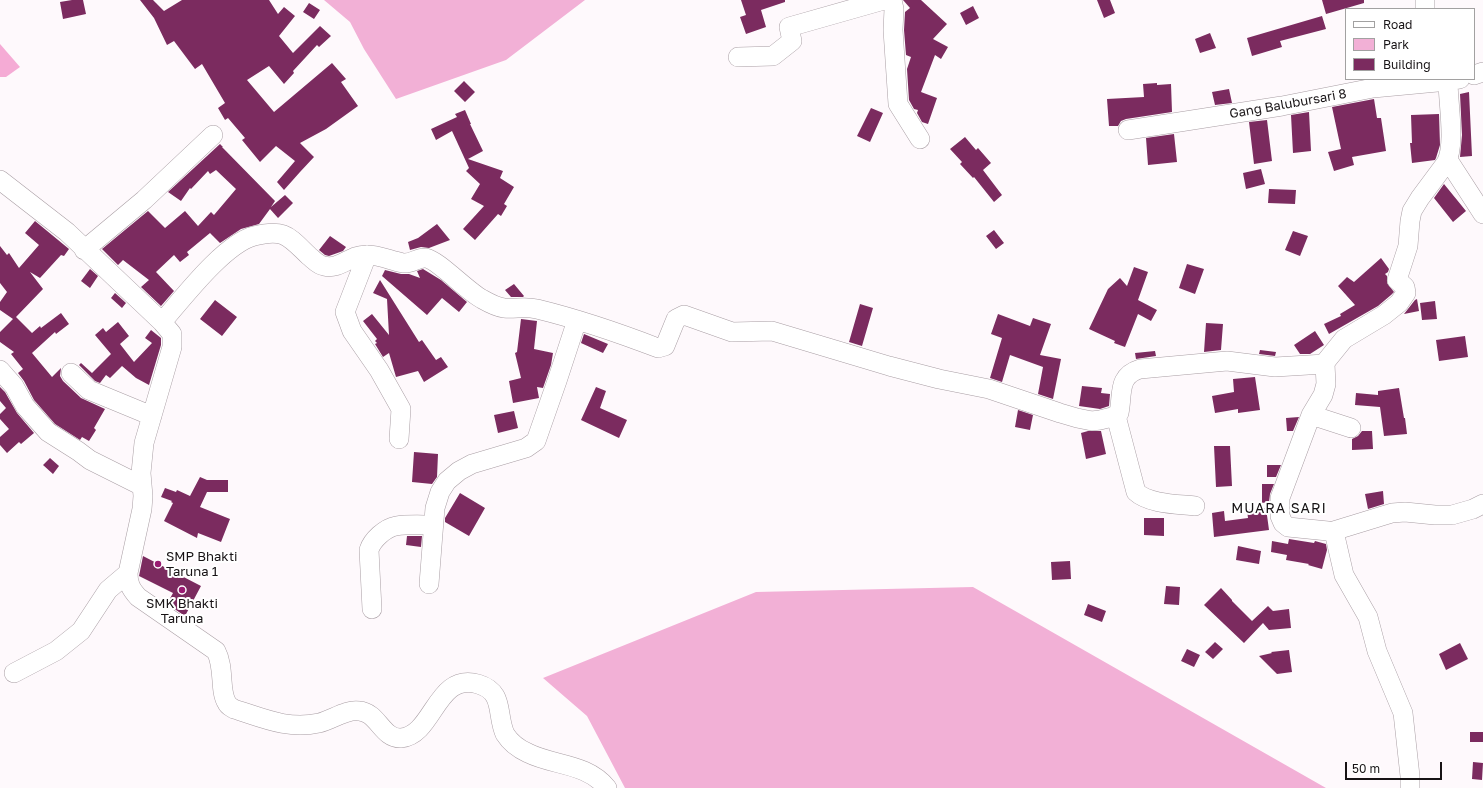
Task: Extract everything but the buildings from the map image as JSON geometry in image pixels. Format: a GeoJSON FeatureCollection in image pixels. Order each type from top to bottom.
{"type":"FeatureCollection","features":[{"type":"Feature","properties":{"kind":"street"},"geometry":{"type":"LineString","coordinates":[[738,56],[773,56],[792,41],[789,27],[884,0]]}},
{"type":"Feature","properties":{"kind":"street"},"geometry":{"type":"LineString","coordinates":[[892,0],[894,9],[893,30],[898,104],[920,140]]}},
{"type":"Feature","properties":{"kind":"street"},"geometry":{"type":"LineString","coordinates":[[1454,80],[1451,137],[1448,160],[1416,203],[1411,215],[1408,246],[1398,280],[1405,287],[1406,293],[1384,315],[1344,339],[1330,354],[1325,364],[1325,390],[1311,416],[1281,493],[1279,506],[1280,516],[1283,523],[1288,527],[1330,532],[1392,513],[1405,512],[1443,516],[1464,512],[1483,504]]}},
{"type":"Feature","properties":{"kind":"street","name":"Gang Balubursari 8"},"geometry":{"type":"LineString","coordinates":[[1128,130],[1282,106],[1373,88],[1420,82],[1454,80]]}},
{"type":"Feature","properties":{"kind":"street"},"geometry":{"type":"LineString","coordinates":[[84,250],[144,200],[213,135]]}},
{"type":"Feature","properties":{"kind":"street"},"geometry":{"type":"LineString","coordinates":[[1448,160],[1483,214]]}},
{"type":"Feature","properties":{"kind":"street"},"geometry":{"type":"LineString","coordinates":[[0,180],[56,223],[162,322],[172,334],[172,347],[144,443],[142,458],[142,509],[128,573],[128,582],[138,597],[216,651],[221,665],[227,704],[234,709],[293,726],[320,723],[353,711],[360,711],[372,715],[389,734],[401,738],[414,732],[421,725],[446,692],[465,682],[477,684],[489,689],[494,694],[498,701],[505,733],[518,748],[528,754],[576,767],[594,776],[607,788]]}},
{"type":"Feature","properties":{"kind":"street"},"geometry":{"type":"LineString","coordinates":[[162,322],[196,282],[234,246],[253,236],[270,233],[286,235],[314,260],[325,266],[336,266],[355,257],[367,255],[384,257],[402,263],[427,258],[439,265],[480,298],[492,304],[505,308],[521,307],[537,309],[577,320],[660,348],[665,346],[676,319],[684,315],[732,332],[772,331],[888,366],[939,379],[989,389],[1060,413],[1092,421],[1116,416],[1119,413],[1123,386],[1126,378],[1129,374],[1140,369],[1227,361],[1275,367],[1325,364]]}},
{"type":"Feature","properties":{"kind":"street"},"geometry":{"type":"LineString","coordinates":[[367,255],[345,312],[352,331],[379,370],[401,409],[399,439]]}},
{"type":"Feature","properties":{"kind":"street"},"geometry":{"type":"LineString","coordinates":[[429,584],[435,508],[440,492],[447,481],[459,471],[472,464],[526,448],[536,441],[577,320]]}},
{"type":"Feature","properties":{"kind":"street"},"geometry":{"type":"LineString","coordinates":[[0,370],[14,386],[28,411],[48,432],[90,460],[142,486]]}},
{"type":"Feature","properties":{"kind":"street"},"geometry":{"type":"LineString","coordinates":[[71,373],[89,390],[152,416]]}},
{"type":"Feature","properties":{"kind":"street"},"geometry":{"type":"LineString","coordinates":[[1116,416],[1136,492],[1142,498],[1150,500],[1195,506]]}},
{"type":"Feature","properties":{"kind":"street"},"geometry":{"type":"LineString","coordinates":[[1311,416],[1351,428]]}},
{"type":"Feature","properties":{"kind":"street"},"geometry":{"type":"LineString","coordinates":[[372,609],[369,550],[373,542],[384,531],[396,526],[434,524]]}},
{"type":"Feature","properties":{"kind":"street"},"geometry":{"type":"LineString","coordinates":[[1330,532],[1335,536],[1344,575],[1368,616],[1381,662],[1403,713],[1410,788]]}},
{"type":"Feature","properties":{"kind":"street"},"geometry":{"type":"LineString","coordinates":[[14,673],[56,651],[81,631],[108,590],[128,573]]}},
{"type":"Feature","properties":{"kind":"green space"},"geometry":{"type":"Polygon","coordinates":[[[324,0],[585,0],[506,60],[396,99],[364,49],[350,22],[324,0]]]}},
{"type":"Feature","properties":{"kind":"green space"},"geometry":{"type":"Polygon","coordinates":[[[973,587],[1326,788],[625,788],[587,716],[543,678],[756,592],[973,587]]]}},
{"type":"Feature","properties":{"kind":"shaded area"},"geometry":{"type":"Polygon","coordinates":[[[0,44],[20,67],[6,77],[0,77],[0,44]]]}},
{"type":"Feature","properties":{"kind":"place","name":"SMP Bhakti Taruna 1"},"geometry":{"type":"Point","coordinates":[158,564]}},
{"type":"Feature","properties":{"kind":"place","name":"SMK Bhakti Taruna"},"geometry":{"type":"Point","coordinates":[182,590]}},
{"type":"Feature","properties":{"kind":"district","name":"MUARA SARI"},"geometry":{"type":"Point","coordinates":[1279,509]}}]}
